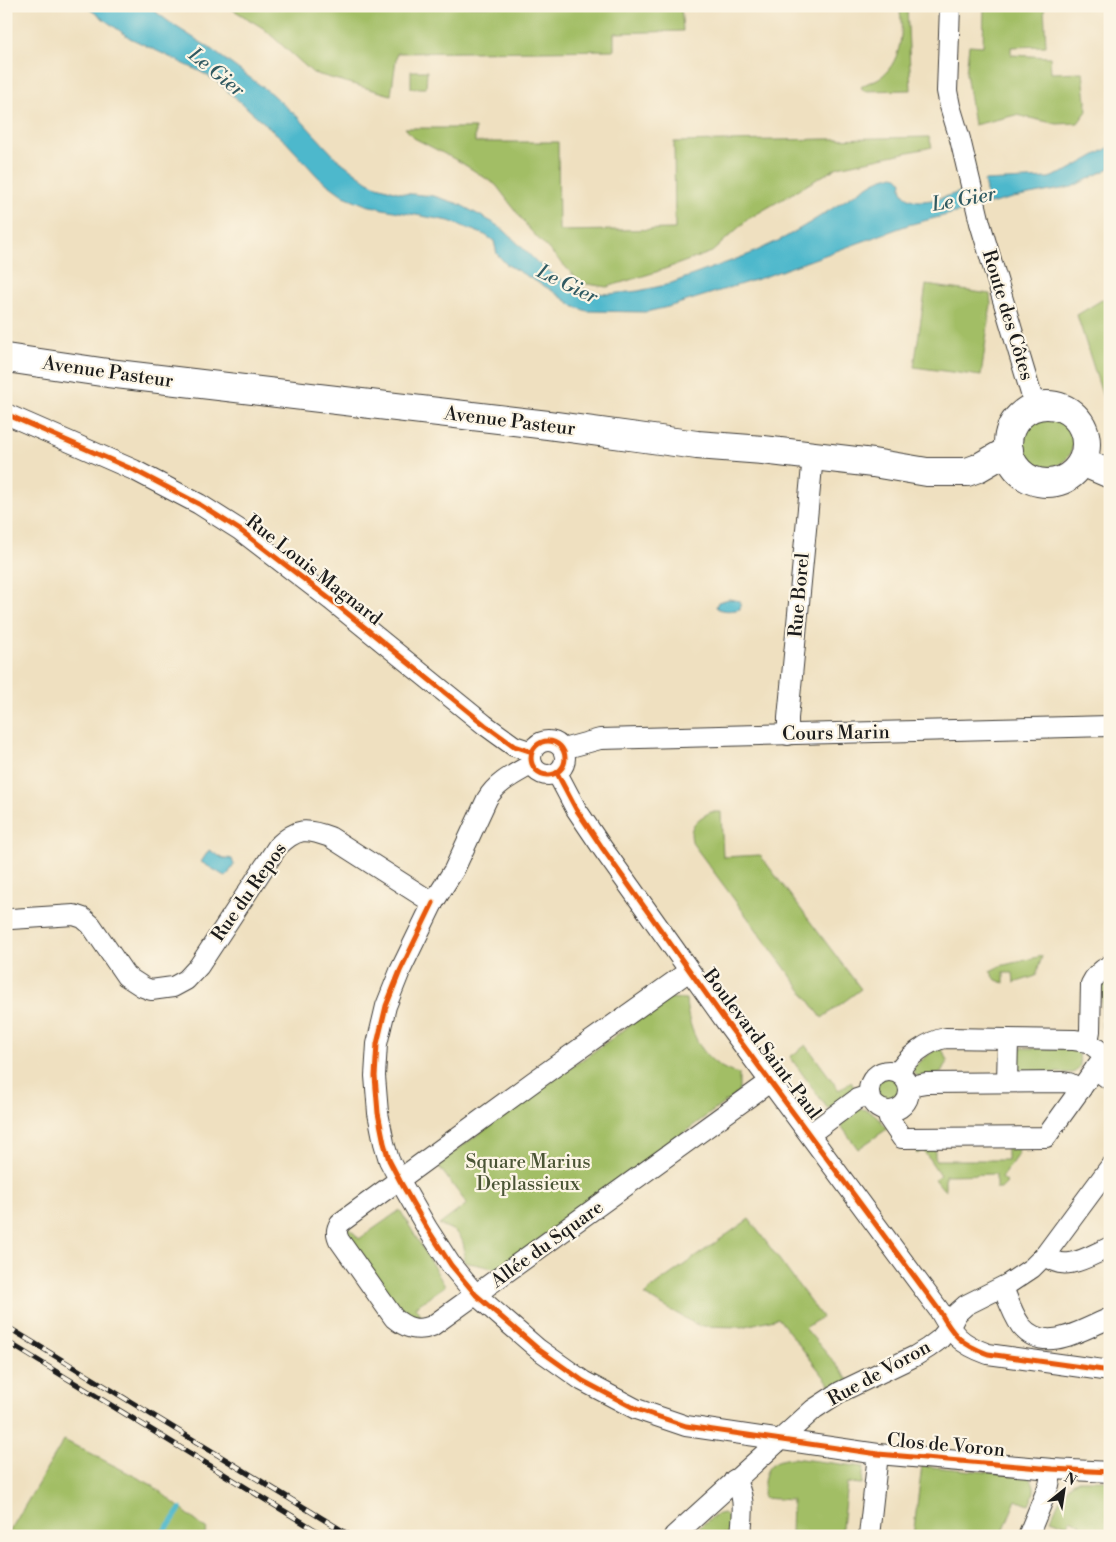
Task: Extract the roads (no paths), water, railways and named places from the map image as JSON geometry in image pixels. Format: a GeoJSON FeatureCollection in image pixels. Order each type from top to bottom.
{"type":"FeatureCollection","features":[{"type":"Feature","properties":{"kind":"main road","name":"Avenue Pasteur"},"geometry":{"type":"LineString","coordinates":[[6,358],[118,374],[502,419],[697,445],[763,450],[873,463],[927,472],[966,472],[978,468],[1009,450]]}},
{"type":"Feature","properties":{"kind":"main road"},"geometry":{"type":"LineString","coordinates":[[1042,405],[1053,406],[1065,410],[1075,417],[1083,428],[1086,452],[1074,473],[1063,480],[1052,483],[1028,478],[1019,471],[1012,461],[1009,450],[1009,438],[1013,426],[1020,416],[1035,407],[1042,405]]}},
{"type":"Feature","properties":{"kind":"main road"},"geometry":{"type":"LineString","coordinates":[[1082,462],[1110,474]]}},
{"type":"Feature","properties":{"kind":"street","name":"Route des Côtes"},"geometry":{"type":"LineString","coordinates":[[950,6],[948,91],[950,106],[980,223],[1035,407]]}},
{"type":"Feature","properties":{"kind":"street","name":"Rue Louis Magnard"},"geometry":{"type":"LineString","coordinates":[[6,414],[134,470],[199,504],[240,530],[331,600],[484,725],[532,758]]}},
{"type":"Feature","properties":{"kind":"street","name":"Rue Borel"},"geometry":{"type":"LineString","coordinates":[[788,735],[788,718],[813,456]]}},
{"type":"Feature","properties":{"kind":"street","name":"Cours Marin"},"geometry":{"type":"LineString","coordinates":[[563,749],[600,739],[1110,726]]}},
{"type":"Feature","properties":{"kind":"street"},"geometry":{"type":"LineString","coordinates":[[433,902],[454,870],[492,790],[532,758],[539,744],[549,741],[555,742],[563,749],[566,761],[557,773],[545,775],[535,769],[532,758]]}},
{"type":"Feature","properties":{"kind":"street","name":"Boulevard Saint-Paul"},"geometry":{"type":"LineString","coordinates":[[557,773],[576,809],[603,850],[689,971],[960,1341],[988,1354],[1110,1371]]}},
{"type":"Feature","properties":{"kind":"street","name":"Rue du Repos"},"geometry":{"type":"LineString","coordinates":[[11,919],[74,914],[83,918],[91,925],[126,976],[143,987],[159,990],[173,987],[186,980],[199,966],[278,846],[289,836],[302,831],[315,831],[330,837],[433,902]]}},
{"type":"Feature","properties":{"kind":"street","name":"Clos de Voron"},"geometry":{"type":"LineString","coordinates":[[433,902],[400,971],[386,1006],[376,1044],[375,1076],[378,1113],[386,1151],[400,1181],[441,1250],[476,1295],[538,1349],[583,1381],[636,1409],[686,1426],[878,1454],[1110,1472]]}},
{"type":"Feature","properties":{"kind":"street"},"geometry":{"type":"LineString","coordinates":[[888,1112],[890,1119],[902,1138],[1046,1137],[1081,1089],[1105,1066],[1088,1042],[1091,984],[1094,977],[1100,971],[1110,966]]}},
{"type":"Feature","properties":{"kind":"street","name":"Allée du Square"},"geometry":{"type":"LineString","coordinates":[[689,971],[541,1076],[340,1224],[337,1229],[339,1240],[394,1318],[417,1330],[432,1326],[771,1081]]}},
{"type":"Feature","properties":{"kind":"street"},"geometry":{"type":"LineString","coordinates":[[1081,1089],[1069,1082],[926,1083],[903,1080],[886,1071],[876,1076],[870,1085],[869,1095],[876,1106],[888,1112],[894,1111],[905,1104],[909,1093],[903,1080],[904,1063],[924,1047],[946,1038],[1074,1040],[1088,1042]]}},
{"type":"Feature","properties":{"kind":"street"},"geometry":{"type":"LineString","coordinates":[[1007,1082],[1008,1040]]}},
{"type":"Feature","properties":{"kind":"street"},"geometry":{"type":"LineString","coordinates":[[810,1134],[858,1099],[869,1095]]}},
{"type":"Feature","properties":{"kind":"street","name":"Rue de Voron"},"geometry":{"type":"LineString","coordinates":[[674,1536],[814,1409],[840,1392],[915,1356],[940,1339],[966,1305],[1003,1287],[1032,1268],[1045,1255],[1110,1167]]}},
{"type":"Feature","properties":{"kind":"street"},"geometry":{"type":"LineString","coordinates":[[1045,1255],[1056,1263],[1064,1264],[1076,1262],[1110,1247]]}},
{"type":"Feature","properties":{"kind":"street"},"geometry":{"type":"LineString","coordinates":[[1003,1287],[1020,1325],[1028,1333],[1043,1340],[1058,1340],[1110,1318]]}},
{"type":"Feature","properties":{"kind":"street","name":"Clos de Voron"},"geometry":{"type":"LineString","coordinates":[[868,1536],[878,1454]]}},
{"type":"Feature","properties":{"kind":"street"},"geometry":{"type":"LineString","coordinates":[[1028,1536],[1049,1485],[1052,1469]]}},
{"type":"Feature","properties":{"kind":"street"},"geometry":{"type":"LineString","coordinates":[[734,1480],[741,1491],[743,1504],[741,1536]]}},
{"type":"Feature","properties":{"kind":"water","name":"Le Gier"},"geometry":{"type":"Polygon","coordinates":[[[85,6],[148,6],[268,91],[300,119],[336,158],[367,181],[401,193],[434,196],[459,204],[505,231],[538,263],[567,284],[596,293],[609,294],[638,291],[666,285],[750,254],[784,238],[874,182],[893,176],[900,179],[902,191],[907,197],[913,200],[925,201],[963,191],[965,199],[987,196],[984,181],[1049,178],[1067,171],[1110,147],[1110,168],[1072,187],[1013,198],[908,225],[764,277],[668,307],[646,312],[587,311],[575,307],[551,290],[506,264],[497,254],[494,241],[485,235],[449,221],[366,205],[344,196],[319,178],[286,142],[216,81],[130,38],[85,6]]]}},
{"type":"Feature","properties":{"kind":"water"},"geometry":{"type":"Polygon","coordinates":[[[729,599],[740,601],[740,609],[727,611],[716,607],[718,602],[729,599]]]}},
{"type":"Feature","properties":{"kind":"water"},"geometry":{"type":"Polygon","coordinates":[[[209,850],[224,859],[232,859],[234,865],[226,877],[201,862],[209,850]]]}},
{"type":"Feature","properties":{"kind":"waterway"},"geometry":{"type":"LineString","coordinates":[[159,1536],[180,1509]]}},
{"type":"Feature","properties":{"kind":"railway"},"geometry":{"type":"LineString","coordinates":[[6,1326],[351,1536]]}},
{"type":"Feature","properties":{"kind":"railway"},"geometry":{"type":"LineString","coordinates":[[6,1341],[325,1536]]}},
{"type":"Feature","properties":{"kind":"park label","name":"Square Marius Deplassieux"},"geometry":{"type":"Point","coordinates":[528,1173]}}]}
